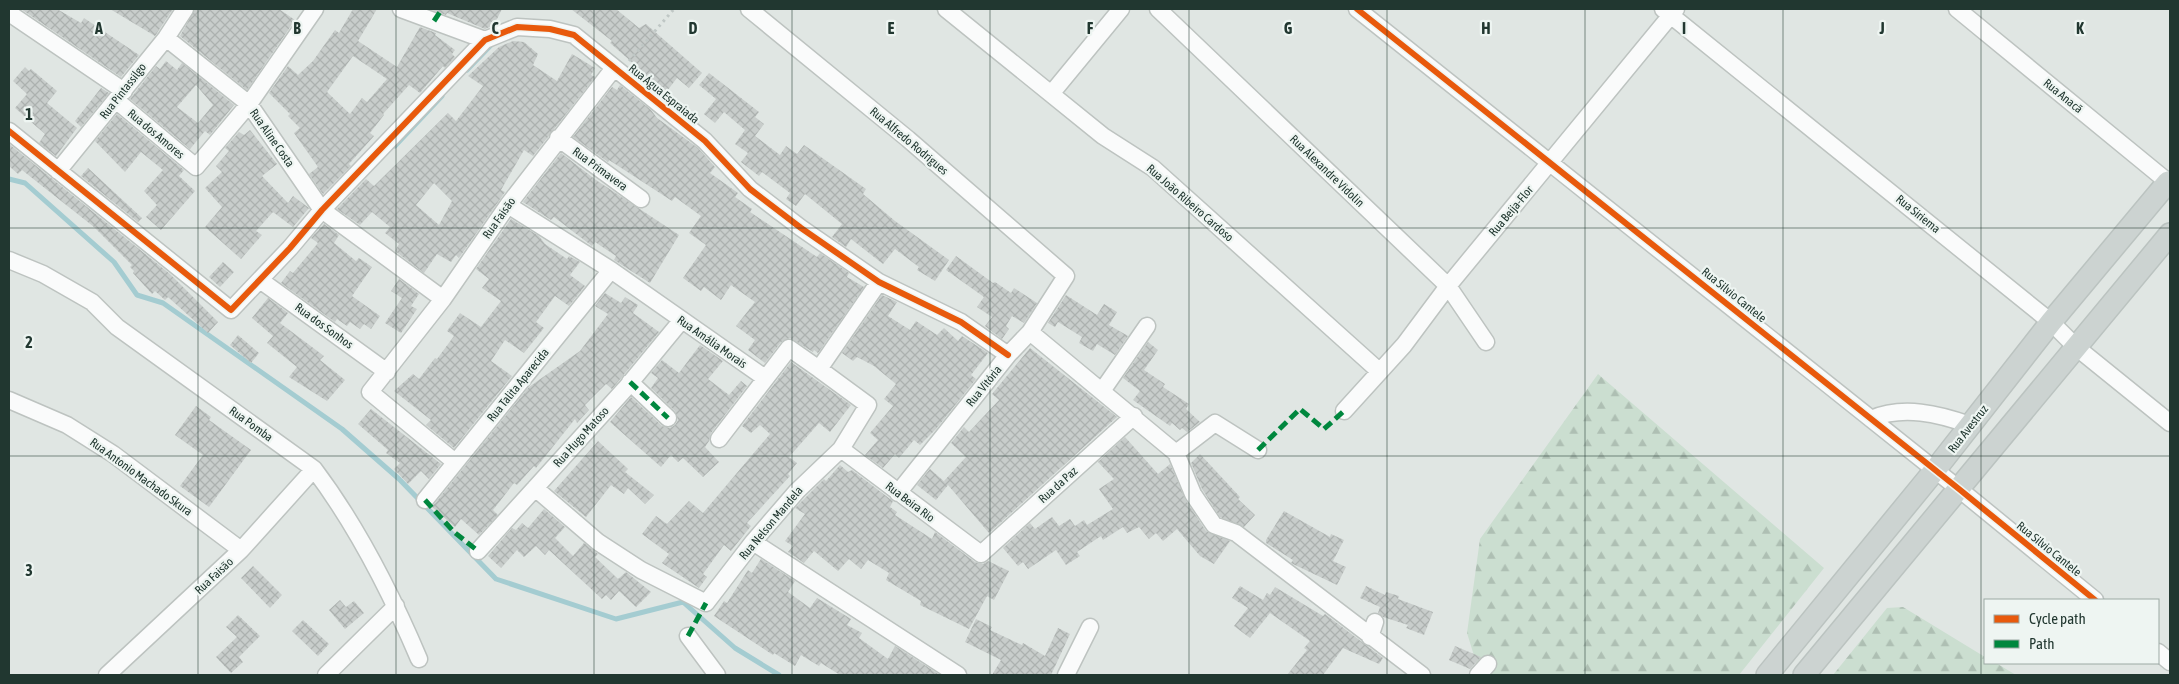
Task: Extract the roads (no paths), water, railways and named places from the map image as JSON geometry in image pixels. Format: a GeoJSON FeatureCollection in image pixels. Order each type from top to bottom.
{"type":"FeatureCollection","features":[{"type":"Feature","properties":{"kind":"main road","name":"Rua Avestruz"},"geometry":{"type":"LineString","coordinates":[[1768,675],[1935,470],[2051,322],[2169,183]]}},
{"type":"Feature","properties":{"kind":"main road"},"geometry":{"type":"LineString","coordinates":[[1804,675],[2170,234]]}},
{"type":"Feature","properties":{"kind":"street","name":"Rua Pintassilgo"},"geometry":{"type":"LineString","coordinates":[[58,171],[166,38],[185,9]]}},
{"type":"Feature","properties":{"kind":"street"},"geometry":{"type":"LineString","coordinates":[[249,104],[315,9]]}},
{"type":"Feature","properties":{"kind":"street"},"geometry":{"type":"LineString","coordinates":[[402,9],[485,40]]}},
{"type":"Feature","properties":{"kind":"street","name":"Rua Alfredo Rodrigues"},"geometry":{"type":"LineString","coordinates":[[749,9],[908,139],[1066,276]]}},
{"type":"Feature","properties":{"kind":"street","name":"Rua João Ribeiro Cardoso"},"geometry":{"type":"LineString","coordinates":[[946,9],[1103,136],[1153,168],[1380,371]]}},
{"type":"Feature","properties":{"kind":"street"},"geometry":{"type":"LineString","coordinates":[[1051,94],[1121,9]]}},
{"type":"Feature","properties":{"kind":"street","name":"Rua Alexandre Vidolin"},"geometry":{"type":"LineString","coordinates":[[1158,9],[1448,286],[1486,342]]}},
{"type":"Feature","properties":{"kind":"street","name":"Rua Silvio Cantele"},"geometry":{"type":"LineString","coordinates":[[1357,9],[1959,489],[2094,599]]}},
{"type":"Feature","properties":{"kind":"street","name":"Rua Anacã"},"geometry":{"type":"LineString","coordinates":[[1956,9],[2169,183]]}},
{"type":"Feature","properties":{"kind":"street","name":"Rua Beija-Flor"},"geometry":{"type":"LineString","coordinates":[[1344,411],[1404,345],[1448,286],[1550,163],[1670,11]]}},
{"type":"Feature","properties":{"kind":"street","name":"Rua Siriema"},"geometry":{"type":"LineString","coordinates":[[1670,11],[2051,322],[2076,347],[2170,423]]}},
{"type":"Feature","properties":{"kind":"street","name":"Rua dos Amores"},"geometry":{"type":"LineString","coordinates":[[9,13],[120,96],[196,167],[249,104]]}},
{"type":"Feature","properties":{"kind":"street","name":"Rua Água Espraiada"},"geometry":{"type":"LineString","coordinates":[[58,171],[231,310],[322,210],[485,40],[517,27],[550,28],[574,35],[705,141],[750,189],[801,228],[879,282],[961,322],[1008,355]]}},
{"type":"Feature","properties":{"kind":"street","name":"Rua Aline Costa"},"geometry":{"type":"LineString","coordinates":[[166,38],[249,104],[322,210],[443,299]]}},
{"type":"Feature","properties":{"kind":"street","name":"Rua Faisão"},"geometry":{"type":"LineString","coordinates":[[455,462],[370,392],[443,299],[508,205],[558,138],[617,70]]}},
{"type":"Feature","properties":{"kind":"street"},"geometry":{"type":"LineString","coordinates":[[9,132],[58,171]]}},
{"type":"Feature","properties":{"kind":"street","name":"Rua Primavera"},"geometry":{"type":"LineString","coordinates":[[558,138],[641,199]]}},
{"type":"Feature","properties":{"kind":"street","name":"Rua Amália Morais"},"geometry":{"type":"LineString","coordinates":[[508,205],[611,270],[764,378]]}},
{"type":"Feature","properties":{"kind":"street","name":"Rua Pomba"},"geometry":{"type":"LineString","coordinates":[[9,260],[42,274],[92,302],[117,327],[314,469],[334,496],[396,606],[419,658]]}},
{"type":"Feature","properties":{"kind":"street","name":"Rua Talita Aparecida"},"geometry":{"type":"LineString","coordinates":[[426,500],[611,270]]}},
{"type":"Feature","properties":{"kind":"street","name":"Rua Vitória"},"geometry":{"type":"LineString","coordinates":[[898,493],[1008,355],[1030,332],[1066,276]]}},
{"type":"Feature","properties":{"kind":"street","name":"Rua dos Sonhos"},"geometry":{"type":"LineString","coordinates":[[260,280],[387,372]]}},
{"type":"Feature","properties":{"kind":"street"},"geometry":{"type":"LineString","coordinates":[[719,439],[764,378],[789,348],[819,370],[879,282]]}},
{"type":"Feature","properties":{"kind":"street","name":"Rua Hugo Matoso"},"geometry":{"type":"LineString","coordinates":[[478,551],[630,382],[681,321]]}},
{"type":"Feature","properties":{"kind":"street"},"geometry":{"type":"LineString","coordinates":[[1102,391],[1147,326]]}},
{"type":"Feature","properties":{"kind":"street"},"geometry":{"type":"LineString","coordinates":[[1030,332],[1134,416],[1176,453],[1193,494],[1214,525],[1236,533],[1373,630],[1422,675]]}},
{"type":"Feature","properties":{"kind":"street","name":"Rua Nelson Mandela"},"geometry":{"type":"LineString","coordinates":[[535,488],[598,542],[641,570],[706,603],[753,542],[796,491],[841,449],[868,405],[819,370]]}},
{"type":"Feature","properties":{"kind":"street"},"geometry":{"type":"LineString","coordinates":[[630,382],[668,418]]}},
{"type":"Feature","properties":{"kind":"street","name":"Rua Antonio Machado Skura"},"geometry":{"type":"LineString","coordinates":[[9,400],[67,426],[113,454],[241,550]]}},
{"type":"Feature","properties":{"kind":"street"},"geometry":{"type":"LineString","coordinates":[[1871,419],[1882,414],[1930,413],[1970,425]]}},
{"type":"Feature","properties":{"kind":"street","name":"Rua da Paz"},"geometry":{"type":"LineString","coordinates":[[981,554],[1134,416]]}},
{"type":"Feature","properties":{"kind":"street"},"geometry":{"type":"LineString","coordinates":[[1176,453],[1215,423],[1258,450]]}},
{"type":"Feature","properties":{"kind":"street","name":"Rua Beira Rio"},"geometry":{"type":"LineString","coordinates":[[841,449],[981,554]]}},
{"type":"Feature","properties":{"kind":"street","name":"Rua Faisão"},"geometry":{"type":"LineString","coordinates":[[107,675],[241,550],[314,469]]}},
{"type":"Feature","properties":{"kind":"street"},"geometry":{"type":"LineString","coordinates":[[753,542],[957,675]]}},
{"type":"Feature","properties":{"kind":"street"},"geometry":{"type":"LineString","coordinates":[[326,675],[396,606]]}},
{"type":"Feature","properties":{"kind":"street"},"geometry":{"type":"LineString","coordinates":[[1066,675],[1090,627]]}},
{"type":"Feature","properties":{"kind":"street"},"geometry":{"type":"LineString","coordinates":[[688,636],[717,675]]}},
{"type":"Feature","properties":{"kind":"street"},"geometry":{"type":"LineString","coordinates":[[2159,653],[2170,662]]}},
{"type":"Feature","properties":{"kind":"waterway"},"geometry":{"type":"LineString","coordinates":[[467,70],[494,42]]}},
{"type":"Feature","properties":{"kind":"waterway"},"geometry":{"type":"LineString","coordinates":[[395,146],[442,96]]}},
{"type":"Feature","properties":{"kind":"waterway"},"geometry":{"type":"LineString","coordinates":[[9,179],[25,183],[114,262],[137,295],[163,303],[342,429],[399,479],[496,579],[616,619],[683,602],[735,648],[779,675]]}}]}
